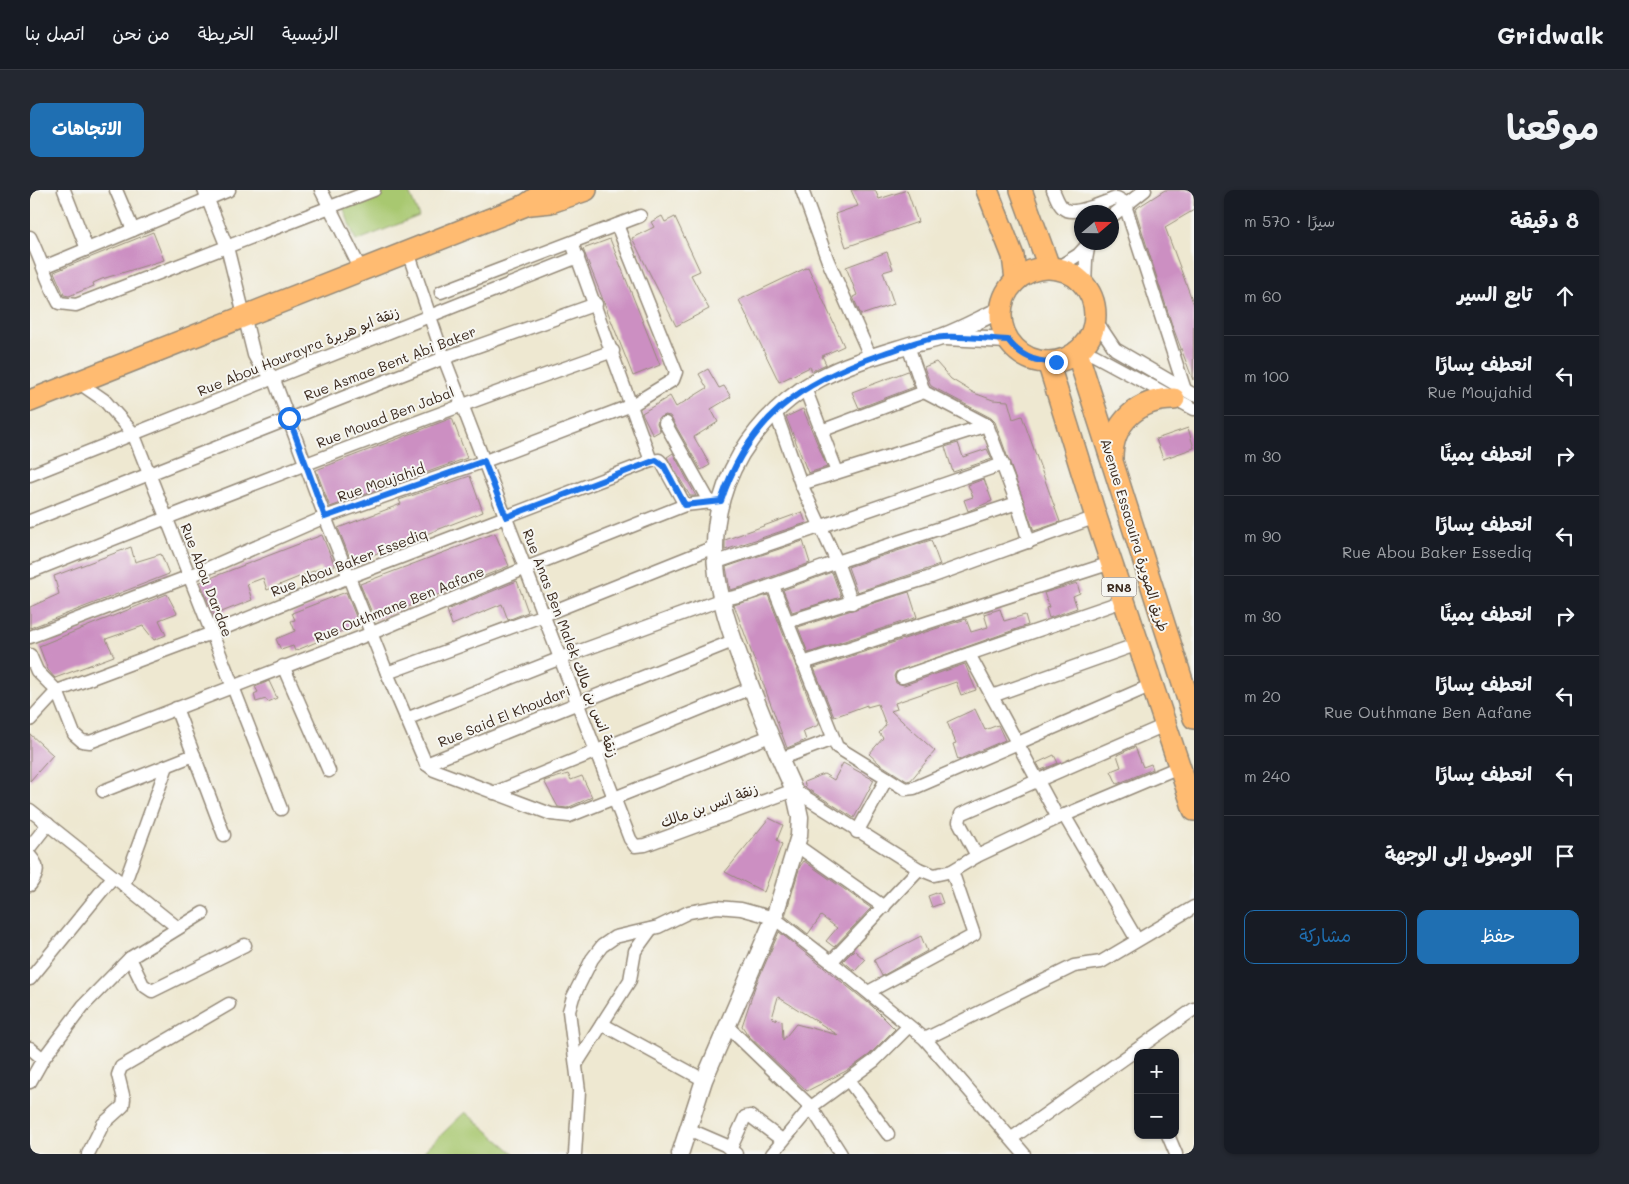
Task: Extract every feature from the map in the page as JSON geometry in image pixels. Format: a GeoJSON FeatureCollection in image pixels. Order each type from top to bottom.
{"type":"FeatureCollection","features":[{"type":"Feature","properties":{"kind":"main road"},"geometry":{"type":"LineString","coordinates":[[30,400],[526,205],[548,190]]}},
{"type":"Feature","properties":{"kind":"main road"},"geometry":{"type":"LineString","coordinates":[[526,205],[551,202],[586,190]]}},
{"type":"Feature","properties":{"kind":"main road"},"geometry":{"type":"LineString","coordinates":[[987,190],[1012,256],[1016,280]]}},
{"type":"Feature","properties":{"kind":"main road"},"geometry":{"type":"LineString","coordinates":[[1021,190],[1053,268]]}},
{"type":"Feature","properties":{"kind":"main road"},"geometry":{"type":"LineString","coordinates":[[1053,268],[1073,274],[1085,285],[1093,301],[1095,319],[1090,336],[1078,351],[1063,360],[1048,362],[1025,356],[1008,340],[1003,328],[1002,309],[1005,296],[1016,280],[1033,270],[1053,268]]}},
{"type":"Feature","properties":{"kind":"main road","name":"Avenue Essaouira طريق الصويرة"},"geometry":{"type":"LineString","coordinates":[[1078,351],[1190,696],[1194,718]]}},
{"type":"Feature","properties":{"kind":"main road","name":"RN8"},"geometry":{"type":"LineString","coordinates":[[1048,362],[1096,517],[1194,810]]}},
{"type":"Feature","properties":{"kind":"main road"},"geometry":{"type":"LineString","coordinates":[[1112,460],[1114,441],[1129,415],[1145,404],[1184,395]]}},
{"type":"Feature","properties":{"kind":"street"},"geometry":{"type":"LineString","coordinates":[[64,190],[87,248]]}},
{"type":"Feature","properties":{"kind":"street"},"geometry":{"type":"LineString","coordinates":[[116,190],[133,230]]}},
{"type":"Feature","properties":{"kind":"street"},"geometry":{"type":"LineString","coordinates":[[44,267],[133,230],[206,194],[229,190]]}},
{"type":"Feature","properties":{"kind":"street"},"geometry":{"type":"LineString","coordinates":[[321,190],[361,270]]}},
{"type":"Feature","properties":{"kind":"street"},"geometry":{"type":"LineString","coordinates":[[30,237],[44,267],[49,285],[59,303],[76,305],[374,190]]}},
{"type":"Feature","properties":{"kind":"street"},"geometry":{"type":"LineString","coordinates":[[802,190],[828,261],[871,358]]}},
{"type":"Feature","properties":{"kind":"street"},"geometry":{"type":"LineString","coordinates":[[1053,190],[1061,205],[1069,212],[1076,212],[1117,198],[1125,204],[1184,395],[1194,409]]}},
{"type":"Feature","properties":{"kind":"street"},"geometry":{"type":"LineString","coordinates":[[1119,210],[1145,190]]}},
{"type":"Feature","properties":{"kind":"street"},"geometry":{"type":"LineString","coordinates":[[206,194],[227,247],[254,355],[258,364],[273,377],[325,517],[387,673],[426,764],[434,770],[561,816],[577,814],[770,736]]}},
{"type":"Feature","properties":{"kind":"street"},"geometry":{"type":"LineString","coordinates":[[441,292],[640,216]]}},
{"type":"Feature","properties":{"kind":"street","name":"Rue Moujahid"},"geometry":{"type":"LineString","coordinates":[[30,637],[190,576],[325,517],[484,461],[632,405],[673,380],[676,374],[617,225]]}},
{"type":"Feature","properties":{"kind":"street"},"geometry":{"type":"LineString","coordinates":[[572,243],[596,304],[651,461],[658,460],[662,463],[685,505]]}},
{"type":"Feature","properties":{"kind":"street"},"geometry":{"type":"LineString","coordinates":[[1053,268],[1078,255],[1083,250]]}},
{"type":"Feature","properties":{"kind":"street"},"geometry":{"type":"LineString","coordinates":[[1085,285],[1088,250]]}},
{"type":"Feature","properties":{"kind":"street","name":"Rue Anas Ben Malek زنقة انس بن مالك"},"geometry":{"type":"LineString","coordinates":[[408,252],[444,358],[630,839],[635,846]]}},
{"type":"Feature","properties":{"kind":"street","name":"Rue Abou Hourayra زنقة ابو هريرة"},"geometry":{"type":"LineString","coordinates":[[30,475],[578,257]]}},
{"type":"Feature","properties":{"kind":"street","name":"Rue Asmae Bent Abi Baker"},"geometry":{"type":"LineString","coordinates":[[30,521],[444,358],[596,304]]}},
{"type":"Feature","properties":{"kind":"street"},"geometry":{"type":"LineString","coordinates":[[680,1154],[704,1080],[774,918],[796,845],[800,817],[794,790],[751,688],[720,600],[714,555],[716,502],[746,446],[775,411],[805,388],[837,370],[908,346],[942,337],[1002,309]]}},
{"type":"Feature","properties":{"kind":"street"},"geometry":{"type":"LineString","coordinates":[[1095,319],[1116,349],[1184,395]]}},
{"type":"Feature","properties":{"kind":"street"},"geometry":{"type":"LineString","coordinates":[[942,337],[1008,340]]}},
{"type":"Feature","properties":{"kind":"street"},"geometry":{"type":"LineString","coordinates":[[908,346],[924,392],[987,425],[1003,464],[1029,542]]}},
{"type":"Feature","properties":{"kind":"street","name":"Rue Mouad Ben Jabal"},"geometry":{"type":"LineString","coordinates":[[30,572],[305,463],[462,404],[612,351]]}},
{"type":"Feature","properties":{"kind":"street"},"geometry":{"type":"LineString","coordinates":[[1078,351],[1094,355],[1184,395]]}},
{"type":"Feature","properties":{"kind":"street","name":"Rue Abou Dardae"},"geometry":{"type":"LineString","coordinates":[[78,382],[104,400],[133,433],[281,809]]}},
{"type":"Feature","properties":{"kind":"street"},"geometry":{"type":"LineString","coordinates":[[805,388],[837,472]]}},
{"type":"Feature","properties":{"kind":"street"},"geometry":{"type":"LineString","coordinates":[[821,431],[924,392]]}},
{"type":"Feature","properties":{"kind":"street"},"geometry":{"type":"LineString","coordinates":[[775,411],[801,484],[837,562],[852,603]]}},
{"type":"Feature","properties":{"kind":"street"},"geometry":{"type":"LineString","coordinates":[[664,423],[716,502]]}},
{"type":"Feature","properties":{"kind":"street"},"geometry":{"type":"LineString","coordinates":[[801,484],[987,425]]}},
{"type":"Feature","properties":{"kind":"street","name":"Rue Abou Baker Essediq"},"geometry":{"type":"LineString","coordinates":[[58,691],[212,633],[349,577],[651,461]]}},
{"type":"Feature","properties":{"kind":"street"},"geometry":{"type":"LineString","coordinates":[[387,673],[714,555],[820,526],[1003,464]]}},
{"type":"Feature","properties":{"kind":"street","name":"Rue Outhmane Ben Aafane"},"geometry":{"type":"LineString","coordinates":[[58,691],[74,734],[82,741],[90,742],[372,633],[526,568],[685,505],[716,502]]}},
{"type":"Feature","properties":{"kind":"street"},"geometry":{"type":"LineString","coordinates":[[406,719],[561,658],[720,600],[773,586],[837,562],[1017,503]]}},
{"type":"Feature","properties":{"kind":"street"},"geometry":{"type":"LineString","coordinates":[[787,622],[852,603],[1096,517]]}},
{"type":"Feature","properties":{"kind":"street"},"geometry":{"type":"LineString","coordinates":[[803,663],[1111,563]]}},
{"type":"Feature","properties":{"kind":"street"},"geometry":{"type":"LineString","coordinates":[[773,586],[833,739],[842,752],[903,788],[911,789],[1152,685]]}},
{"type":"Feature","properties":{"kind":"street"},"geometry":{"type":"LineString","coordinates":[[902,677],[1124,601]]}},
{"type":"Feature","properties":{"kind":"street","name":"Rue Said El Khoudari"},"geometry":{"type":"LineString","coordinates":[[426,764],[733,641]]}},
{"type":"Feature","properties":{"kind":"street"},"geometry":{"type":"LineString","coordinates":[[992,696],[1138,644]]}},
{"type":"Feature","properties":{"kind":"street"},"geometry":{"type":"LineString","coordinates":[[969,654],[1037,780],[1137,940]]}},
{"type":"Feature","properties":{"kind":"street"},"geometry":{"type":"LineString","coordinates":[[30,655],[38,671],[58,691],[30,720]]}},
{"type":"Feature","properties":{"kind":"street"},"geometry":{"type":"LineString","coordinates":[[283,666],[329,771]]}},
{"type":"Feature","properties":{"kind":"street"},"geometry":{"type":"LineString","coordinates":[[494,793],[751,688]]}},
{"type":"Feature","properties":{"kind":"street"},"geometry":{"type":"LineString","coordinates":[[176,708],[224,835]]}},
{"type":"Feature","properties":{"kind":"street"},"geometry":{"type":"LineString","coordinates":[[977,856],[959,822],[961,814],[1165,725]]}},
{"type":"Feature","properties":{"kind":"street"},"geometry":{"type":"LineString","coordinates":[[780,759],[833,739]]}},
{"type":"Feature","properties":{"kind":"street"},"geometry":{"type":"LineString","coordinates":[[103,790],[194,756]]}},
{"type":"Feature","properties":{"kind":"street"},"geometry":{"type":"LineString","coordinates":[[124,886],[167,766]]}},
{"type":"Feature","properties":{"kind":"street"},"geometry":{"type":"LineString","coordinates":[[794,790],[857,832],[919,869],[934,875],[952,871],[977,856],[1061,816],[1179,767]]}},
{"type":"Feature","properties":{"kind":"street"},"geometry":{"type":"LineString","coordinates":[[857,832],[887,778]]}},
{"type":"Feature","properties":{"kind":"street","name":"زنقة انس بن مالك"},"geometry":{"type":"LineString","coordinates":[[635,846],[645,845],[794,790]]}},
{"type":"Feature","properties":{"kind":"street"},"geometry":{"type":"LineString","coordinates":[[30,810],[178,928]]}},
{"type":"Feature","properties":{"kind":"street"},"geometry":{"type":"LineString","coordinates":[[30,847],[48,824]]}},
{"type":"Feature","properties":{"kind":"street"},"geometry":{"type":"LineString","coordinates":[[796,845],[884,908]]}},
{"type":"Feature","properties":{"kind":"street"},"geometry":{"type":"LineString","coordinates":[[30,856],[37,865],[38,872],[30,885]]}},
{"type":"Feature","properties":{"kind":"street"},"geometry":{"type":"LineString","coordinates":[[831,962],[919,869]]}},
{"type":"Feature","properties":{"kind":"street"},"geometry":{"type":"LineString","coordinates":[[868,992],[974,936],[952,871]]}},
{"type":"Feature","properties":{"kind":"street"},"geometry":{"type":"LineString","coordinates":[[30,979],[113,877]]}},
{"type":"Feature","properties":{"kind":"street"},"geometry":{"type":"LineString","coordinates":[[925,1039],[1074,966],[1101,962],[1194,907]]}},
{"type":"Feature","properties":{"kind":"street"},"geometry":{"type":"LineString","coordinates":[[575,1154],[579,1091],[569,1011],[573,997],[592,959],[602,946],[615,937],[651,929],[688,912],[707,908],[741,909],[774,918],[831,962],[925,1039],[1024,1154]]}},
{"type":"Feature","properties":{"kind":"street"},"geometry":{"type":"LineString","coordinates":[[30,1082],[43,1059],[83,1006],[130,958],[203,913]]}},
{"type":"Feature","properties":{"kind":"street"},"geometry":{"type":"LineString","coordinates":[[576,1063],[630,980],[635,951],[651,929]]}},
{"type":"Feature","properties":{"kind":"street"},"geometry":{"type":"LineString","coordinates":[[130,958],[143,985],[152,991],[245,945]]}},
{"type":"Feature","properties":{"kind":"street"},"geometry":{"type":"LineString","coordinates":[[88,1154],[103,1124],[123,1106],[124,1098],[118,1075],[121,1068],[229,1004]]}},
{"type":"Feature","properties":{"kind":"street"},"geometry":{"type":"LineString","coordinates":[[1012,1138],[1194,1009]]}},
{"type":"Feature","properties":{"kind":"street"},"geometry":{"type":"LineString","coordinates":[[602,1024],[704,1080]]}},
{"type":"Feature","properties":{"kind":"street"},"geometry":{"type":"LineString","coordinates":[[728,1027],[811,1107],[841,1154]]}},
{"type":"Feature","properties":{"kind":"street"},"geometry":{"type":"LineString","coordinates":[[772,1154],[811,1107],[874,1061],[908,1027]]}},
{"type":"Feature","properties":{"kind":"street"},"geometry":{"type":"LineString","coordinates":[[30,1048],[43,1059]]}},
{"type":"Feature","properties":{"kind":"street"},"geometry":{"type":"LineString","coordinates":[[849,1081],[888,1134]]}},
{"type":"Feature","properties":{"kind":"street"},"geometry":{"type":"LineString","coordinates":[[688,1129],[725,1145],[733,1152],[745,1118],[750,1116],[782,1140]]}},
{"type":"Feature","properties":{"kind":"street"},"geometry":{"type":"LineString","coordinates":[[1170,1139],[1176,1154]]}},
{"type":"Feature","properties":{"kind":"green space"},"geometry":{"type":"Polygon","coordinates":[[[388,190],[408,190],[419,216],[356,241],[343,207],[388,190]]]}},
{"type":"Feature","properties":{"kind":"green space"},"geometry":{"type":"Polygon","coordinates":[[[465,1112],[515,1154],[421,1154],[465,1112]]]}},
{"type":"Feature","properties":{"kind":"building"},"geometry":{"type":"Polygon","coordinates":[[[851,190],[875,190],[879,199],[907,190],[918,222],[846,247],[835,214],[858,206],[851,190]]]}},
{"type":"Feature","properties":{"kind":"building"},"geometry":{"type":"Polygon","coordinates":[[[1165,190],[1194,190],[1194,210],[1165,227],[1194,305],[1193,380],[1172,325],[1135,209],[1165,190]]]}},
{"type":"Feature","properties":{"kind":"building"},"geometry":{"type":"Polygon","coordinates":[[[662,216],[665,222],[675,217],[700,271],[691,275],[709,309],[676,326],[632,238],[654,227],[651,222],[662,216]]]}},
{"type":"Feature","properties":{"kind":"building"},"geometry":{"type":"Polygon","coordinates":[[[153,232],[164,260],[102,279],[93,283],[94,286],[69,296],[64,295],[54,272],[153,232]]]}},
{"type":"Feature","properties":{"kind":"building"},"geometry":{"type":"Polygon","coordinates":[[[610,239],[660,365],[633,376],[583,249],[610,239]]]}},
{"type":"Feature","properties":{"kind":"building"},"geometry":{"type":"Polygon","coordinates":[[[887,252],[893,269],[883,272],[894,304],[861,315],[853,297],[857,295],[846,267],[887,252]]]}},
{"type":"Feature","properties":{"kind":"building"},"geometry":{"type":"Polygon","coordinates":[[[808,267],[844,346],[822,356],[826,364],[812,371],[810,367],[779,382],[739,300],[808,267]]]}},
{"type":"Feature","properties":{"kind":"building"},"geometry":{"type":"Polygon","coordinates":[[[936,362],[951,379],[974,393],[993,400],[1008,401],[1013,419],[1022,416],[1060,522],[1034,531],[995,422],[991,418],[931,386],[924,367],[936,362]]]}},
{"type":"Feature","properties":{"kind":"building"},"geometry":{"type":"Polygon","coordinates":[[[708,369],[719,388],[724,386],[731,397],[711,409],[718,422],[694,437],[710,465],[701,470],[670,416],[665,415],[658,418],[657,423],[660,431],[653,435],[642,413],[670,396],[676,407],[707,388],[699,374],[708,369]]]}},
{"type":"Feature","properties":{"kind":"building"},"geometry":{"type":"Polygon","coordinates":[[[908,371],[914,387],[859,408],[852,392],[908,371]]]}},
{"type":"Feature","properties":{"kind":"building"},"geometry":{"type":"Polygon","coordinates":[[[803,409],[827,467],[808,473],[786,417],[803,409]]]}},
{"type":"Feature","properties":{"kind":"building"},"geometry":{"type":"Polygon","coordinates":[[[452,418],[467,458],[330,507],[316,470],[452,418]]]}},
{"type":"Feature","properties":{"kind":"building"},"geometry":{"type":"Polygon","coordinates":[[[1188,428],[1194,448],[1163,459],[1156,439],[1188,428]]]}},
{"type":"Feature","properties":{"kind":"building"},"geometry":{"type":"Polygon","coordinates":[[[958,443],[963,457],[987,449],[992,459],[953,472],[945,447],[958,443]]]}},
{"type":"Feature","properties":{"kind":"building"},"geometry":{"type":"Polygon","coordinates":[[[673,453],[696,496],[690,496],[667,457],[673,453]]]}},
{"type":"Feature","properties":{"kind":"building"},"geometry":{"type":"Polygon","coordinates":[[[470,476],[483,512],[352,563],[338,528],[401,504],[399,500],[470,476]]]}},
{"type":"Feature","properties":{"kind":"building"},"geometry":{"type":"Polygon","coordinates":[[[984,479],[992,501],[968,511],[964,500],[973,497],[968,485],[984,479]]]}},
{"type":"Feature","properties":{"kind":"building"},"geometry":{"type":"Polygon","coordinates":[[[802,512],[806,523],[725,550],[725,540],[802,512]]]}},
{"type":"Feature","properties":{"kind":"building"},"geometry":{"type":"Polygon","coordinates":[[[495,533],[509,566],[375,620],[360,584],[495,533]]]}},
{"type":"Feature","properties":{"kind":"building"},"geometry":{"type":"Polygon","coordinates":[[[322,535],[335,566],[323,572],[321,568],[267,590],[263,578],[247,584],[252,600],[214,615],[200,582],[322,535]]]}},
{"type":"Feature","properties":{"kind":"building"},"geometry":{"type":"Polygon","coordinates":[[[931,540],[940,565],[857,592],[848,567],[931,540]]]}},
{"type":"Feature","properties":{"kind":"building"},"geometry":{"type":"Polygon","coordinates":[[[803,541],[810,563],[730,590],[726,567],[803,541]]]}},
{"type":"Feature","properties":{"kind":"building"},"geometry":{"type":"Polygon","coordinates":[[[131,547],[135,562],[161,554],[169,574],[30,628],[30,607],[59,594],[54,576],[131,547]]]}},
{"type":"Feature","properties":{"kind":"building"},"geometry":{"type":"Polygon","coordinates":[[[832,572],[841,597],[792,612],[783,590],[832,572]]]}},
{"type":"Feature","properties":{"kind":"building"},"geometry":{"type":"Polygon","coordinates":[[[517,581],[528,612],[508,620],[502,604],[452,625],[447,610],[517,581]]]}},
{"type":"Feature","properties":{"kind":"building"},"geometry":{"type":"Polygon","coordinates":[[[1077,583],[1080,593],[1073,596],[1077,608],[1049,618],[1046,608],[1049,607],[1044,593],[1077,583]]]}},
{"type":"Feature","properties":{"kind":"building"},"geometry":{"type":"Polygon","coordinates":[[[346,592],[359,624],[295,651],[293,646],[281,650],[276,639],[295,631],[291,621],[295,620],[292,613],[346,592]]]}},
{"type":"Feature","properties":{"kind":"building"},"geometry":{"type":"Polygon","coordinates":[[[909,592],[917,617],[808,653],[798,627],[909,592]]]}},
{"type":"Feature","properties":{"kind":"building"},"geometry":{"type":"Polygon","coordinates":[[[167,594],[177,613],[159,620],[166,635],[154,640],[143,626],[106,639],[114,656],[55,678],[48,670],[39,646],[167,594]]]}},
{"type":"Feature","properties":{"kind":"building"},"geometry":{"type":"Polygon","coordinates":[[[768,595],[819,725],[803,731],[806,740],[787,748],[734,605],[768,595]]]}},
{"type":"Feature","properties":{"kind":"building"},"geometry":{"type":"Polygon","coordinates":[[[1000,609],[1004,621],[1025,615],[1028,625],[896,672],[894,676],[896,683],[904,685],[965,664],[976,690],[961,695],[956,682],[895,703],[897,709],[891,711],[935,751],[911,780],[907,781],[880,764],[869,754],[883,738],[879,733],[886,725],[878,704],[867,707],[867,705],[834,717],[814,668],[966,619],[971,632],[988,627],[984,614],[1000,609]]]}},
{"type":"Feature","properties":{"kind":"building"},"geometry":{"type":"Polygon","coordinates":[[[269,681],[277,698],[268,702],[266,699],[256,702],[254,694],[258,692],[255,687],[269,681]]]}},
{"type":"Feature","properties":{"kind":"building"},"geometry":{"type":"Polygon","coordinates":[[[975,709],[985,730],[998,725],[1005,740],[958,760],[953,744],[956,743],[947,722],[975,709]]]}},
{"type":"Feature","properties":{"kind":"building"},"geometry":{"type":"Polygon","coordinates":[[[30,734],[53,755],[30,781],[30,734]]]}},
{"type":"Feature","properties":{"kind":"building"},"geometry":{"type":"Polygon","coordinates":[[[1135,747],[1143,767],[1151,764],[1153,769],[1117,784],[1111,771],[1121,767],[1117,755],[1135,747]]]}},
{"type":"Feature","properties":{"kind":"building"},"geometry":{"type":"Polygon","coordinates":[[[1054,755],[1058,763],[1041,770],[1037,763],[1054,755]]]}},
{"type":"Feature","properties":{"kind":"building"},"geometry":{"type":"Polygon","coordinates":[[[843,763],[874,780],[854,818],[806,788],[804,782],[824,774],[834,780],[843,763]]]}},
{"type":"Feature","properties":{"kind":"building"},"geometry":{"type":"Polygon","coordinates":[[[568,774],[571,780],[582,776],[592,797],[567,808],[558,807],[544,781],[568,774]]]}},
{"type":"Feature","properties":{"kind":"building"},"geometry":{"type":"Polygon","coordinates":[[[769,818],[783,825],[777,840],[782,844],[764,892],[725,872],[769,818]]]}},
{"type":"Feature","properties":{"kind":"building"},"geometry":{"type":"Polygon","coordinates":[[[804,861],[871,908],[834,947],[826,941],[837,928],[821,916],[808,934],[785,916],[800,866],[804,861]]]}},
{"type":"Feature","properties":{"kind":"building"},"geometry":{"type":"Polygon","coordinates":[[[939,892],[943,903],[932,907],[928,896],[939,892]]]}},
{"type":"Feature","properties":{"kind":"building"},"geometry":{"type":"Polygon","coordinates":[[[779,932],[872,1006],[895,1029],[869,1055],[848,1070],[807,1091],[748,1035],[742,1026],[755,987],[779,932]],[[778,997],[772,1018],[782,1021],[783,1040],[796,1024],[838,1035],[778,997]]]}},
{"type":"Feature","properties":{"kind":"building"},"geometry":{"type":"Polygon","coordinates":[[[921,936],[927,951],[882,976],[874,960],[921,936]]]}},
{"type":"Feature","properties":{"kind":"building"},"geometry":{"type":"Polygon","coordinates":[[[854,950],[865,960],[855,971],[843,961],[854,950]]]}},
{"type":"Feature","properties":{"kind":"route"},"geometry":{"type":"LineString","coordinates":[[289,418],[325,517],[484,461],[506,517],[656,460],[664,466],[685,505],[721,501],[738,459],[765,422],[775,411],[805,388],[837,370],[908,346],[942,337],[1008,340],[1025,356],[1040,361],[1056,362]]}}]}
